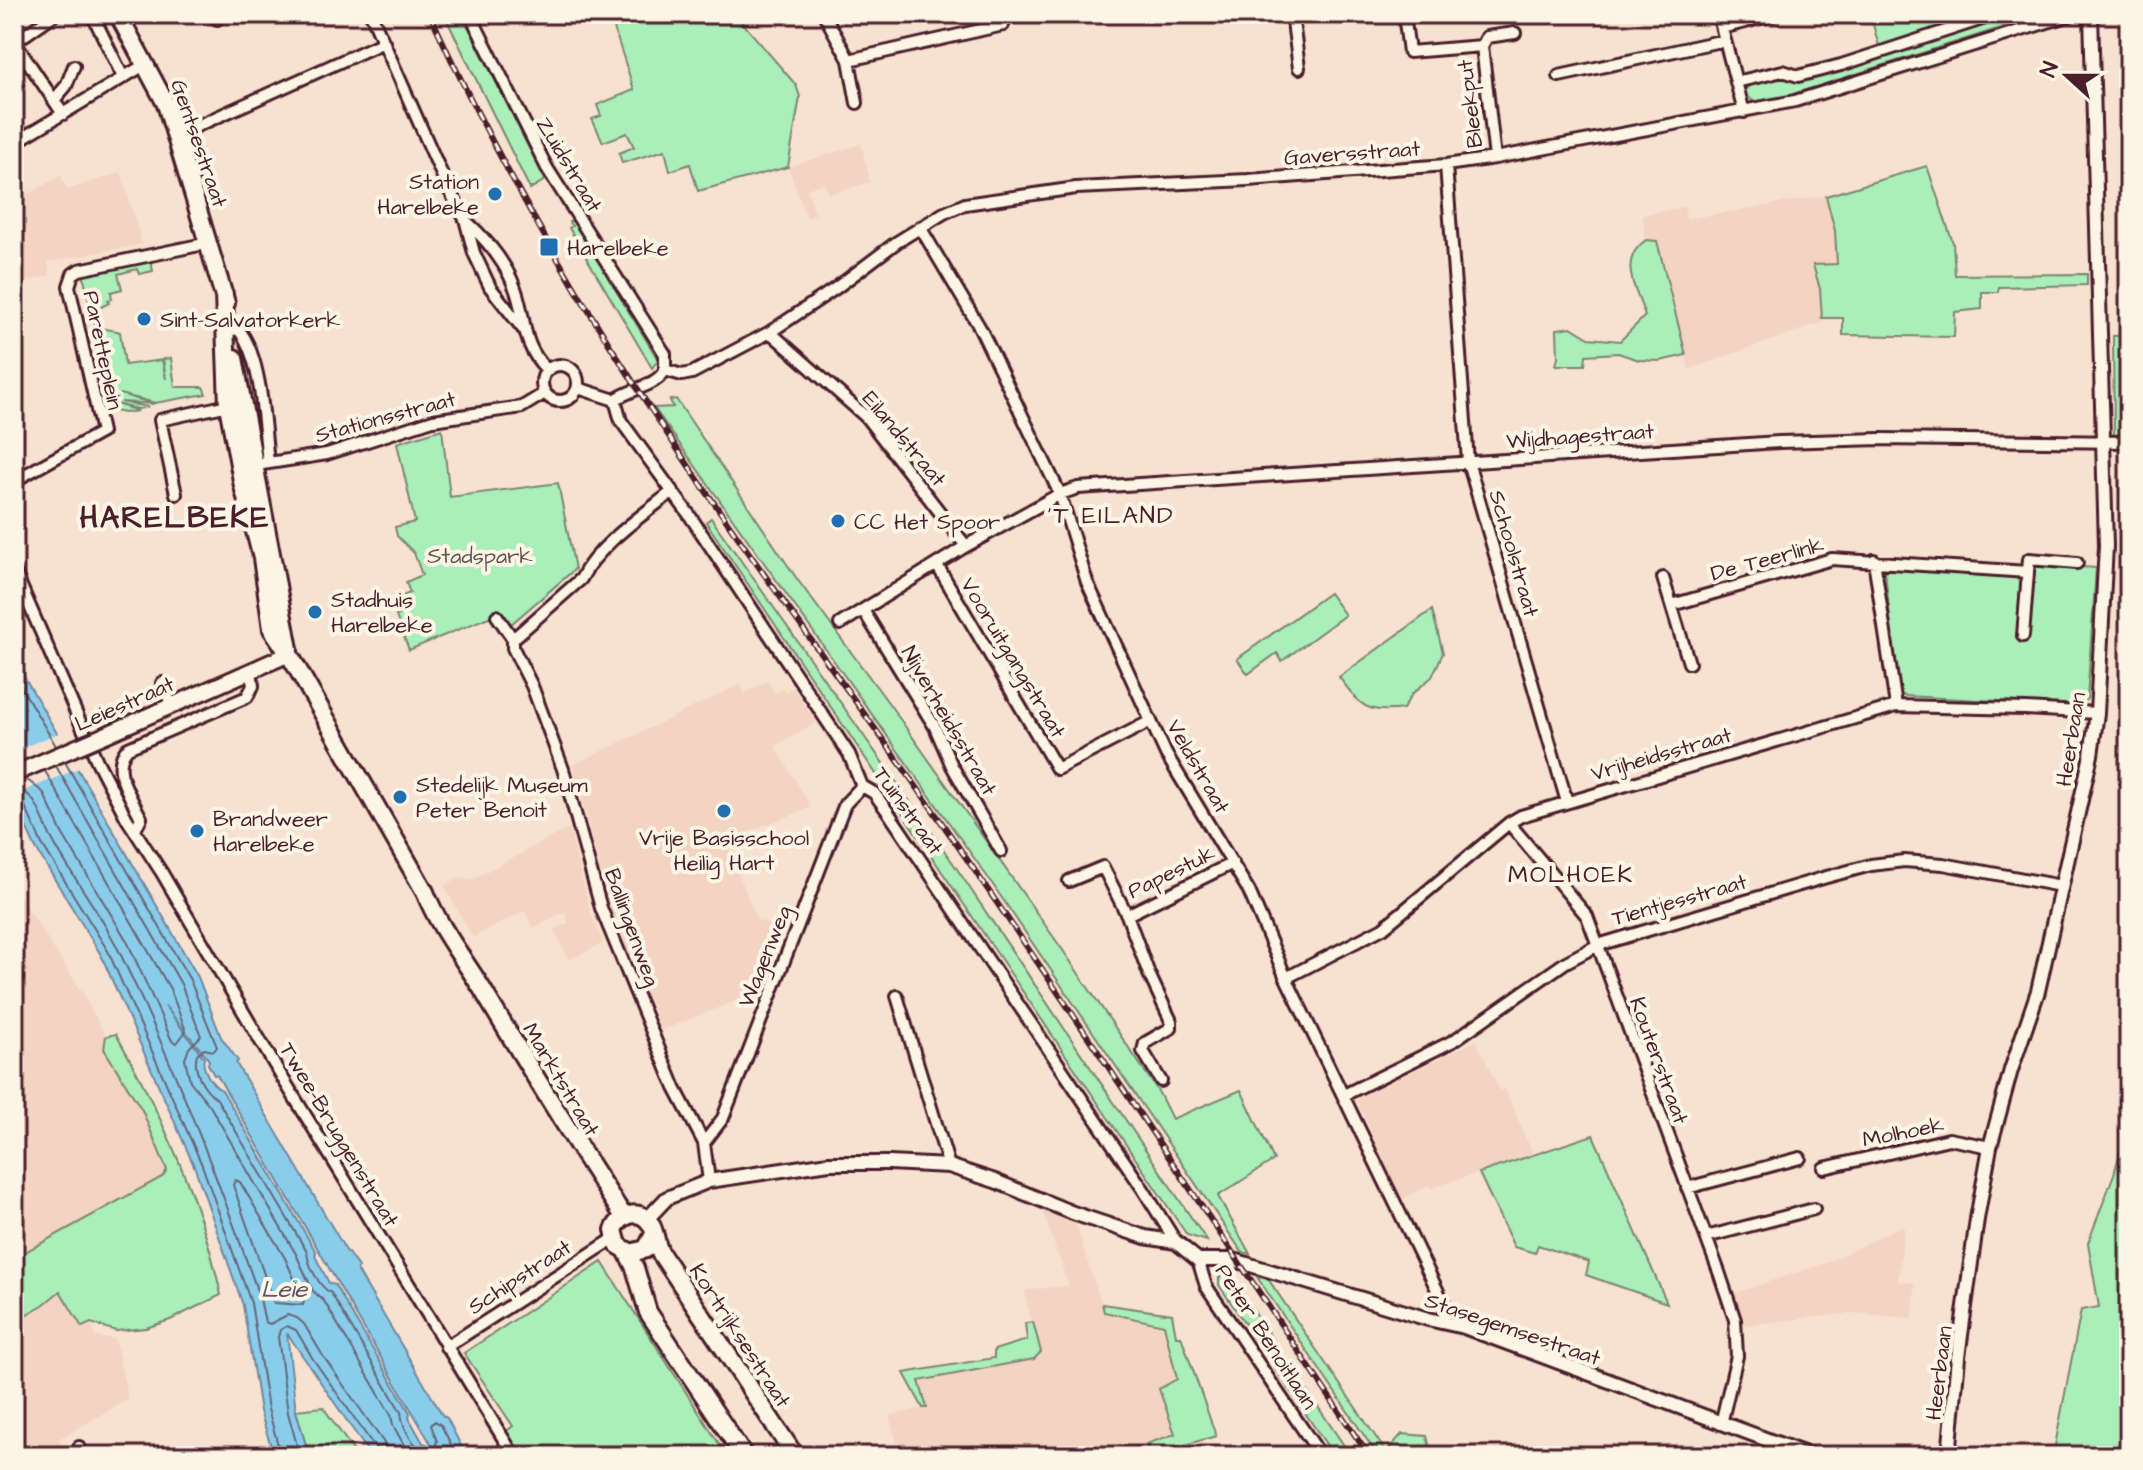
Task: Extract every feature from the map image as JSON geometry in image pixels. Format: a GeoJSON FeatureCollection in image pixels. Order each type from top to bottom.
{"type":"FeatureCollection","features":[{"type":"Feature","properties":{"kind":"main road","name":"Gentsestraat"},"geometry":{"type":"LineString","coordinates":[[118,14],[166,104],[224,294],[237,450]]}},
{"type":"Feature","properties":{"kind":"main road","name":"Gentsestraat"},"geometry":{"type":"LineString","coordinates":[[235,403],[262,464]]}},
{"type":"Feature","properties":{"kind":"main road","name":"Marktstraat"},"geometry":{"type":"LineString","coordinates":[[237,450],[262,558],[272,629],[419,883],[435,917],[624,1217]]}},
{"type":"Feature","properties":{"kind":"main road","name":"Marktstraat"},"geometry":{"type":"LineString","coordinates":[[262,464],[289,654]]}},
{"type":"Feature","properties":{"kind":"main road","name":"Leiestraat"},"geometry":{"type":"LineString","coordinates":[[14,774],[172,706],[252,676],[289,654]]}},
{"type":"Feature","properties":{"kind":"main road"},"geometry":{"type":"LineString","coordinates":[[633,1214],[647,1219],[653,1229],[651,1244],[642,1252],[627,1252],[620,1248],[615,1238],[616,1227],[624,1217],[633,1214]]}},
{"type":"Feature","properties":{"kind":"main road","name":"Kortrijksestraat"},"geometry":{"type":"LineString","coordinates":[[653,1236],[661,1254],[795,1456]]}},
{"type":"Feature","properties":{"kind":"main road"},"geometry":{"type":"LineString","coordinates":[[627,1252],[648,1312],[744,1456]]}},
{"type":"Feature","properties":{"kind":"street"},"geometry":{"type":"LineString","coordinates":[[55,14],[14,42],[63,114]]}},
{"type":"Feature","properties":{"kind":"street"},"geometry":{"type":"LineString","coordinates":[[92,14],[123,77]]}},
{"type":"Feature","properties":{"kind":"street"},"geometry":{"type":"LineString","coordinates":[[371,14],[447,186],[465,219],[474,253],[490,287],[523,329]]}},
{"type":"Feature","properties":{"kind":"street","name":"Zuidstraat"},"geometry":{"type":"LineString","coordinates":[[470,14],[547,168],[665,354],[665,370]]}},
{"type":"Feature","properties":{"kind":"street"},"geometry":{"type":"LineString","coordinates":[[824,14],[849,60],[857,103]]}},
{"type":"Feature","properties":{"kind":"street"},"geometry":{"type":"LineString","coordinates":[[1292,14],[1299,68]]}},
{"type":"Feature","properties":{"kind":"street","name":"Bleekput"},"geometry":{"type":"LineString","coordinates":[[1404,14],[1409,52],[1482,46]]}},
{"type":"Feature","properties":{"kind":"street"},"geometry":{"type":"LineString","coordinates":[[1718,14],[1744,112]]}},
{"type":"Feature","properties":{"kind":"street"},"geometry":{"type":"LineString","coordinates":[[1736,82],[1783,71],[1798,76],[1841,65],[1998,14]]}},
{"type":"Feature","properties":{"kind":"street","name":"Gaversstraat"},"geometry":{"type":"LineString","coordinates":[[665,370],[678,374],[692,373],[770,332],[920,227],[965,204],[1076,188],[1181,184],[1446,165],[1495,158],[1795,101],[2073,14]]}},
{"type":"Feature","properties":{"kind":"street","name":"Heerbaan"},"geometry":{"type":"LineString","coordinates":[[1949,1456],[1958,1357],[1990,1147],[2011,1070],[2038,991],[2091,755],[2097,713],[2106,546],[2091,14]]}},
{"type":"Feature","properties":{"kind":"street"},"geometry":{"type":"LineString","coordinates":[[1722,28],[1769,15]]}},
{"type":"Feature","properties":{"kind":"street"},"geometry":{"type":"LineString","coordinates":[[849,60],[1003,25]]}},
{"type":"Feature","properties":{"kind":"street","name":"Bleekput"},"geometry":{"type":"LineString","coordinates":[[1495,158],[1482,46],[1487,37],[1515,33]]}},
{"type":"Feature","properties":{"kind":"street"},"geometry":{"type":"LineString","coordinates":[[1559,76],[1725,40]]}},
{"type":"Feature","properties":{"kind":"street"},"geometry":{"type":"LineString","coordinates":[[177,135],[384,42]]}},
{"type":"Feature","properties":{"kind":"street"},"geometry":{"type":"LineString","coordinates":[[14,143],[146,64]]}},
{"type":"Feature","properties":{"kind":"street"},"geometry":{"type":"LineString","coordinates":[[54,100],[66,86],[74,66]]}},
{"type":"Feature","properties":{"kind":"street","name":"Schoolstraat"},"geometry":{"type":"LineString","coordinates":[[1446,165],[1468,462],[1567,802]]}},
{"type":"Feature","properties":{"kind":"street"},"geometry":{"type":"LineString","coordinates":[[465,219],[492,247],[512,280],[523,329],[533,355],[547,370],[541,383],[545,393]]}},
{"type":"Feature","properties":{"kind":"street","name":"Veldstraat"},"geometry":{"type":"LineString","coordinates":[[920,227],[980,328],[1060,494],[1087,582],[1166,754],[1249,891],[1286,978],[1445,1306],[1442,1323]]}},
{"type":"Feature","properties":{"kind":"street","name":"Paretteplein"},"geometry":{"type":"LineString","coordinates":[[14,481],[102,432],[69,286],[71,276],[79,270],[209,243]]}},
{"type":"Feature","properties":{"kind":"street"},"geometry":{"type":"LineString","coordinates":[[228,328],[239,330],[246,340],[258,381],[262,464],[248,462],[237,450]]}},
{"type":"Feature","properties":{"kind":"street","name":"Eilandstraat"},"geometry":{"type":"LineString","coordinates":[[770,332],[866,417],[966,546]]}},
{"type":"Feature","properties":{"kind":"street","name":"Stationsstraat"},"geometry":{"type":"LineString","coordinates":[[262,464],[327,454],[441,418],[522,407],[545,393],[553,400],[564,401],[573,396],[578,388],[577,376],[570,367],[560,364],[547,370]]}},
{"type":"Feature","properties":{"kind":"street"},"geometry":{"type":"LineString","coordinates":[[615,400],[661,377],[665,370]]}},
{"type":"Feature","properties":{"kind":"street","name":"Stationsstraat"},"geometry":{"type":"LineString","coordinates":[[578,388],[615,400]]}},
{"type":"Feature","properties":{"kind":"street","name":"Tuinstraat"},"geometry":{"type":"LineString","coordinates":[[615,400],[621,421],[673,491],[849,754],[862,786],[874,793],[888,812],[1176,1242]]}},
{"type":"Feature","properties":{"kind":"street"},"geometry":{"type":"LineString","coordinates":[[176,494],[160,420],[235,403]]}},
{"type":"Feature","properties":{"kind":"street","name":"Wijdhagestraat"},"geometry":{"type":"LineString","coordinates":[[1060,494],[1078,488],[1779,442],[1880,439],[2129,442]]}},
{"type":"Feature","properties":{"kind":"street"},"geometry":{"type":"LineString","coordinates":[[513,639],[581,579],[587,566],[629,527],[673,491]]}},
{"type":"Feature","properties":{"kind":"street"},"geometry":{"type":"LineString","coordinates":[[840,624],[966,546],[1060,494]]}},
{"type":"Feature","properties":{"kind":"street","name":"De Teerlink"},"geometry":{"type":"LineString","coordinates":[[1672,605],[1824,560],[1874,560],[2028,572],[2029,559],[2077,563]]}},
{"type":"Feature","properties":{"kind":"street"},"geometry":{"type":"LineString","coordinates":[[1874,560],[1896,706]]}},
{"type":"Feature","properties":{"kind":"street","name":"Vooruitgangstraat"},"geometry":{"type":"LineString","coordinates":[[937,565],[1057,769],[1151,721]]}},
{"type":"Feature","properties":{"kind":"street","name":"Twee-Bruggenstraat"},"geometry":{"type":"LineString","coordinates":[[14,570],[104,775],[135,830],[514,1456]]}},
{"type":"Feature","properties":{"kind":"street"},"geometry":{"type":"LineString","coordinates":[[2023,636],[2028,572]]}},
{"type":"Feature","properties":{"kind":"street"},"geometry":{"type":"LineString","coordinates":[[1663,578],[1689,663]]}},
{"type":"Feature","properties":{"kind":"street","name":"Nijverheidsstraat"},"geometry":{"type":"LineString","coordinates":[[863,610],[935,727],[952,766],[1001,851]]}},
{"type":"Feature","properties":{"kind":"street","name":"Ballingenweg"},"geometry":{"type":"LineString","coordinates":[[497,616],[513,639],[513,648],[532,686],[563,769],[601,908],[675,1088],[704,1143],[709,1181]]}},
{"type":"Feature","properties":{"kind":"street","name":"Leiestraat"},"geometry":{"type":"LineString","coordinates":[[135,830],[141,818],[118,767],[122,754],[128,748],[247,697],[253,686],[252,676]]}},
{"type":"Feature","properties":{"kind":"street"},"geometry":{"type":"LineString","coordinates":[[162,683],[172,706]]}},
{"type":"Feature","properties":{"kind":"street","name":"Vrijheidsstraat"},"geometry":{"type":"LineString","coordinates":[[1286,978],[1383,928],[1521,816],[1896,706],[2097,713]]}},
{"type":"Feature","properties":{"kind":"street","name":"Wagenweg"},"geometry":{"type":"LineString","coordinates":[[704,1143],[723,1118],[845,804],[862,786]]}},
{"type":"Feature","properties":{"kind":"street","name":"Kouterstraat"},"geometry":{"type":"LineString","coordinates":[[1509,823],[1587,916],[1706,1237],[1735,1320],[1737,1356],[1721,1424]]}},
{"type":"Feature","properties":{"kind":"street","name":"Tientjesstraat"},"geometry":{"type":"LineString","coordinates":[[1344,1095],[1453,1041],[1566,962],[1598,945],[1823,878],[1871,865],[1904,861],[1943,864],[2061,886]]}},
{"type":"Feature","properties":{"kind":"street","name":"Papestuk"},"geometry":{"type":"LineString","coordinates":[[1127,915],[1233,863]]}},
{"type":"Feature","properties":{"kind":"street","name":"Papestuk"},"geometry":{"type":"LineString","coordinates":[[1069,881],[1103,867],[1127,915],[1171,1021],[1171,1028],[1145,1043],[1143,1051],[1161,1081]]}},
{"type":"Feature","properties":{"kind":"street"},"geometry":{"type":"LineString","coordinates":[[897,996],[949,1166]]}},
{"type":"Feature","properties":{"kind":"street","name":"Molhoek"},"geometry":{"type":"LineString","coordinates":[[1824,1168],[1949,1139],[1990,1147]]}},
{"type":"Feature","properties":{"kind":"street"},"geometry":{"type":"LineString","coordinates":[[1687,1188],[1800,1158]]}},
{"type":"Feature","properties":{"kind":"street"},"geometry":{"type":"LineString","coordinates":[[647,1219],[667,1198],[709,1181],[829,1163],[949,1166],[1087,1218],[1145,1237],[1176,1242]]}},
{"type":"Feature","properties":{"kind":"street"},"geometry":{"type":"LineString","coordinates":[[1706,1237],[1814,1209]]}},
{"type":"Feature","properties":{"kind":"street","name":"Schipstraat"},"geometry":{"type":"LineString","coordinates":[[446,1347],[615,1238]]}},
{"type":"Feature","properties":{"kind":"street","name":"Peter Benoitlaan"},"geometry":{"type":"LineString","coordinates":[[1176,1242],[1198,1260],[1206,1286],[1321,1456]]}},
{"type":"Feature","properties":{"kind":"street","name":"Stasegemsestraat"},"geometry":{"type":"LineString","coordinates":[[1198,1260],[1234,1260],[1464,1327],[1811,1456]]}},
{"type":"Feature","properties":{"kind":"shaded area"},"geometry":{"type":"Polygon","coordinates":[[[861,144],[870,182],[829,194],[824,183],[807,189],[815,214],[807,218],[788,167],[861,144]]]}},
{"type":"Feature","properties":{"kind":"shaded area"},"geometry":{"type":"Polygon","coordinates":[[[121,172],[142,244],[47,262],[50,275],[14,285],[14,202],[61,176],[67,190],[121,172]]]}},
{"type":"Feature","properties":{"kind":"shaded area"},"geometry":{"type":"Polygon","coordinates":[[[1826,196],[1835,231],[1837,265],[1813,265],[1820,289],[1823,322],[1689,369],[1657,241],[1646,240],[1643,215],[1684,207],[1686,219],[1826,196]]]}},
{"type":"Feature","properties":{"kind":"shaded area"},"geometry":{"type":"Polygon","coordinates":[[[768,681],[774,693],[793,688],[816,722],[775,746],[811,807],[725,841],[757,920],[785,930],[761,991],[662,1030],[612,914],[573,765],[740,685],[744,693],[768,681]]]}},
{"type":"Feature","properties":{"kind":"shaded area"},"geometry":{"type":"Polygon","coordinates":[[[569,828],[590,911],[603,943],[569,960],[554,930],[568,923],[565,911],[533,928],[525,911],[473,937],[444,886],[458,878],[471,880],[569,828]]]}},
{"type":"Feature","properties":{"kind":"shaded area"},"geometry":{"type":"Polygon","coordinates":[[[18,894],[83,994],[106,1036],[104,1049],[142,1110],[167,1170],[162,1177],[14,1258],[14,896],[18,894]]]}},
{"type":"Feature","properties":{"kind":"shaded area"},"geometry":{"type":"Polygon","coordinates":[[[1476,1041],[1500,1091],[1505,1089],[1533,1155],[1431,1188],[1429,1185],[1401,1199],[1356,1099],[1476,1041]]]}},
{"type":"Feature","properties":{"kind":"shaded area"},"geometry":{"type":"Polygon","coordinates":[[[1042,1209],[1074,1220],[1104,1312],[1164,1325],[1177,1379],[1159,1389],[1175,1434],[1147,1444],[1150,1455],[1146,1456],[942,1456],[940,1450],[921,1456],[902,1456],[889,1416],[923,1408],[904,1373],[1036,1351],[1025,1290],[1069,1286],[1042,1209]]]}},
{"type":"Feature","properties":{"kind":"shaded area"},"geometry":{"type":"Polygon","coordinates":[[[1901,1226],[1904,1228],[1898,1281],[1915,1283],[1913,1318],[1853,1313],[1742,1325],[1735,1293],[1831,1261],[1901,1226]]]}},
{"type":"Feature","properties":{"kind":"shaded area"},"geometry":{"type":"Polygon","coordinates":[[[60,1291],[82,1327],[91,1323],[95,1337],[115,1339],[128,1399],[59,1439],[68,1456],[14,1456],[14,1316],[19,1319],[60,1291]]]}},
{"type":"Feature","properties":{"kind":"green space"},"geometry":{"type":"Polygon","coordinates":[[[444,14],[462,14],[545,180],[530,189],[444,14]]]}},
{"type":"Feature","properties":{"kind":"green space"},"geometry":{"type":"Polygon","coordinates":[[[636,14],[735,14],[796,85],[800,97],[788,167],[698,191],[690,164],[670,171],[665,150],[622,163],[619,153],[634,147],[627,133],[603,142],[592,119],[601,116],[597,105],[634,90],[612,22],[636,14]]]}},
{"type":"Feature","properties":{"kind":"green space"},"geometry":{"type":"Polygon","coordinates":[[[1870,14],[1982,14],[1879,46],[1870,14]]]}},
{"type":"Feature","properties":{"kind":"green space"},"geometry":{"type":"Polygon","coordinates":[[[2017,14],[2044,14],[1784,97],[1755,103],[1745,94],[1751,83],[1785,76],[1802,80],[2017,14]]]}},
{"type":"Feature","properties":{"kind":"green space"},"geometry":{"type":"Polygon","coordinates":[[[1927,166],[1953,243],[1955,275],[2087,274],[2087,285],[1999,287],[1998,292],[1982,292],[1982,309],[1955,312],[1954,337],[1843,335],[1843,318],[1822,318],[1820,289],[1813,265],[1837,264],[1835,231],[1826,196],[1927,166]]]}},
{"type":"Feature","properties":{"kind":"green space"},"geometry":{"type":"Polygon","coordinates":[[[573,220],[658,360],[652,368],[569,228],[572,226],[569,222],[573,220]]]}},
{"type":"Feature","properties":{"kind":"green space"},"geometry":{"type":"Polygon","coordinates":[[[1646,240],[1657,241],[1686,355],[1660,361],[1639,360],[1618,353],[1586,355],[1585,365],[1556,365],[1557,329],[1571,327],[1589,338],[1620,341],[1645,316],[1630,266],[1637,248],[1646,240]]]}},
{"type":"Feature","properties":{"kind":"green space"},"geometry":{"type":"Polygon","coordinates":[[[151,261],[153,271],[139,274],[137,269],[118,274],[122,289],[111,292],[109,303],[99,308],[97,325],[120,332],[125,365],[162,360],[166,379],[163,359],[171,358],[175,387],[203,387],[206,394],[155,403],[120,394],[154,404],[121,402],[148,407],[138,409],[116,404],[138,411],[114,411],[83,274],[151,261]]]}},
{"type":"Feature","properties":{"kind":"green space"},"geometry":{"type":"Polygon","coordinates":[[[2129,335],[2129,439],[2118,438],[2114,434],[2113,336],[2129,335]]]}},
{"type":"Feature","properties":{"kind":"green space"},"geometry":{"type":"Polygon","coordinates":[[[676,399],[797,579],[1062,949],[1158,1091],[1172,1119],[1241,1090],[1274,1160],[1218,1196],[1250,1254],[1242,1252],[989,879],[654,408],[673,407],[670,400],[676,399]]]}},
{"type":"Feature","properties":{"kind":"green space","name":"Stadspark"},"geometry":{"type":"Polygon","coordinates":[[[442,429],[450,497],[558,483],[575,569],[510,625],[501,612],[409,650],[396,616],[401,614],[395,599],[410,593],[406,582],[422,575],[414,553],[397,536],[395,527],[415,522],[397,443],[442,429]]]}},
{"type":"Feature","properties":{"kind":"green space"},"geometry":{"type":"Polygon","coordinates":[[[711,518],[953,863],[1207,1241],[1187,1235],[706,522],[711,518]]]}},
{"type":"Feature","properties":{"kind":"green space"},"geometry":{"type":"Polygon","coordinates":[[[2033,564],[2096,568],[2087,699],[2079,705],[1904,696],[1898,691],[1885,572],[1893,566],[2018,576],[2023,582],[2019,636],[2028,637],[2033,564]]]}},
{"type":"Feature","properties":{"kind":"green space"},"geometry":{"type":"Polygon","coordinates":[[[1329,593],[1345,615],[1282,661],[1277,653],[1248,674],[1237,659],[1329,593]]]}},
{"type":"Feature","properties":{"kind":"green space"},"geometry":{"type":"Polygon","coordinates":[[[1432,610],[1443,653],[1432,677],[1412,694],[1403,709],[1380,710],[1365,706],[1339,677],[1432,610]]]}},
{"type":"Feature","properties":{"kind":"green space"},"geometry":{"type":"Polygon","coordinates":[[[116,1034],[179,1161],[203,1227],[221,1295],[146,1328],[116,1331],[91,1323],[82,1327],[60,1291],[18,1319],[14,1316],[14,1258],[162,1177],[167,1170],[142,1110],[104,1049],[106,1036],[116,1034]]]}},
{"type":"Feature","properties":{"kind":"green space"},"geometry":{"type":"Polygon","coordinates":[[[2129,1119],[2129,1456],[2053,1456],[2081,1310],[2099,1307],[2088,1243],[2114,1174],[2129,1119]]]}},
{"type":"Feature","properties":{"kind":"green space"},"geometry":{"type":"Polygon","coordinates":[[[1593,1135],[1667,1303],[1586,1275],[1589,1262],[1538,1245],[1535,1253],[1514,1247],[1479,1173],[1593,1135]]]}},
{"type":"Feature","properties":{"kind":"green space"},"geometry":{"type":"Polygon","coordinates":[[[602,1262],[727,1456],[519,1456],[504,1433],[513,1426],[464,1353],[602,1262]]]}},
{"type":"Feature","properties":{"kind":"green space"},"geometry":{"type":"Polygon","coordinates":[[[1226,1270],[1351,1456],[1334,1456],[1219,1285],[1219,1278],[1226,1270]]]}},
{"type":"Feature","properties":{"kind":"green space"},"geometry":{"type":"Polygon","coordinates":[[[1257,1277],[1268,1279],[1386,1452],[1402,1434],[1427,1436],[1432,1456],[1378,1456],[1257,1277]]]}},
{"type":"Feature","properties":{"kind":"green space"},"geometry":{"type":"Polygon","coordinates":[[[1102,1304],[1172,1314],[1176,1336],[1181,1336],[1216,1436],[1150,1455],[1146,1444],[1175,1434],[1159,1389],[1177,1379],[1164,1325],[1104,1312],[1102,1304]]]}},
{"type":"Feature","properties":{"kind":"green space"},"geometry":{"type":"Polygon","coordinates":[[[1033,1322],[1041,1352],[1034,1359],[919,1381],[927,1408],[923,1408],[904,1373],[994,1358],[994,1350],[1027,1340],[1025,1323],[1033,1322]]]}},
{"type":"Feature","properties":{"kind":"green space"},"geometry":{"type":"Polygon","coordinates":[[[323,1407],[357,1456],[309,1456],[296,1410],[323,1407]]]}},
{"type":"Feature","properties":{"kind":"water","name":"Leie"},"geometry":{"type":"Polygon","coordinates":[[[14,659],[198,977],[221,1037],[238,1061],[236,1063],[443,1416],[447,1418],[466,1456],[438,1456],[217,1075],[214,1075],[209,1060],[165,1006],[204,1058],[208,1076],[222,1090],[316,1252],[315,1256],[329,1283],[335,1285],[410,1413],[409,1418],[423,1443],[431,1446],[436,1456],[371,1456],[287,1333],[296,1411],[309,1456],[274,1456],[260,1411],[243,1305],[195,1168],[101,955],[35,847],[14,800],[14,659]]]}},
{"type":"Feature","properties":{"kind":"pier"},"geometry":{"type":"Polygon","coordinates":[[[61,732],[82,767],[14,795],[14,751],[61,732]]]}},
{"type":"Feature","properties":{"kind":"railway"},"geometry":{"type":"LineString","coordinates":[[430,14],[514,182],[643,398],[708,495],[984,884],[1369,1456]]}},
{"type":"Feature","properties":{"kind":"place","name":"Station Harelbeke"},"geometry":{"type":"Point","coordinates":[495,194]}},
{"type":"Feature","properties":{"kind":"place","name":"Harelbeke"},"geometry":{"type":"Point","coordinates":[549,247]}},
{"type":"Feature","properties":{"kind":"place","name":"Sint-Salvatorkerk"},"geometry":{"type":"Point","coordinates":[144,319]}},
{"type":"Feature","properties":{"kind":"place","name":"CC Het Spoor"},"geometry":{"type":"Point","coordinates":[838,521]}},
{"type":"Feature","properties":{"kind":"place","name":"Stadhuis Harelbeke"},"geometry":{"type":"Point","coordinates":[315,612]}},
{"type":"Feature","properties":{"kind":"place","name":"Stedelijk Museum Peter Benoit"},"geometry":{"type":"Point","coordinates":[400,797]}},
{"type":"Feature","properties":{"kind":"place","name":"Vrije Basisschool Heilig Hart"},"geometry":{"type":"Point","coordinates":[724,811]}},
{"type":"Feature","properties":{"kind":"place","name":"Brandweer Harelbeke"},"geometry":{"type":"Point","coordinates":[197,831]}},
{"type":"Feature","properties":{"kind":"district","name":"'T EILAND"},"geometry":{"type":"Point","coordinates":[1111,515]}},
{"type":"Feature","properties":{"kind":"district","name":"HARELBEKE"},"geometry":{"type":"Point","coordinates":[175,517]}},
{"type":"Feature","properties":{"kind":"district","name":"MOLHOEK"},"geometry":{"type":"Point","coordinates":[1571,874]}}]}
